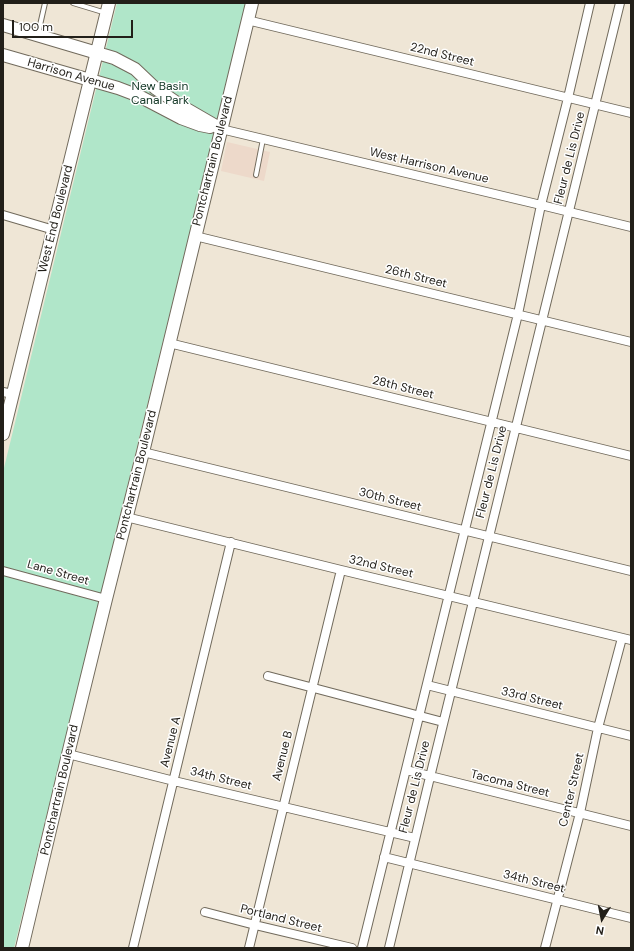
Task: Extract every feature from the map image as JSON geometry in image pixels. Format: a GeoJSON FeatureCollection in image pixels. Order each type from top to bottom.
{"type":"FeatureCollection","features":[{"type":"Feature","properties":{"kind":"main road","name":"Pontchartrain Boulevard"},"geometry":{"type":"LineString","coordinates":[[22,948],[252,3]]}},
{"type":"Feature","properties":{"kind":"main road","name":"West End Boulevard"},"geometry":{"type":"LineString","coordinates":[[3,434],[8,393],[54,230],[107,8]]}},
{"type":"Feature","properties":{"kind":"main road"},"geometry":{"type":"LineString","coordinates":[[3,25],[114,58],[134,70],[155,88],[183,107],[221,129]]}},
{"type":"Feature","properties":{"kind":"main road","name":"Harrison Avenue"},"geometry":{"type":"LineString","coordinates":[[3,55],[118,88],[139,96],[181,118],[200,126],[221,129]]}},
{"type":"Feature","properties":{"kind":"street","name":"Fleur de Lis Drive"},"geometry":{"type":"LineString","coordinates":[[362,948],[518,314],[541,205],[590,3]]}},
{"type":"Feature","properties":{"kind":"street","name":"Fleur de Lis Drive"},"geometry":{"type":"LineString","coordinates":[[389,948],[488,536],[596,105],[620,3]]}},
{"type":"Feature","properties":{"kind":"street","name":"22nd Street"},"geometry":{"type":"LineString","coordinates":[[247,20],[631,113]]}},
{"type":"Feature","properties":{"kind":"street","name":"West Harrison Avenue"},"geometry":{"type":"LineString","coordinates":[[221,129],[631,227]]}},
{"type":"Feature","properties":{"kind":"street"},"geometry":{"type":"LineString","coordinates":[[3,215],[54,230]]}},
{"type":"Feature","properties":{"kind":"street","name":"26th Street"},"geometry":{"type":"LineString","coordinates":[[195,236],[631,342]]}},
{"type":"Feature","properties":{"kind":"street","name":"28th Street"},"geometry":{"type":"LineString","coordinates":[[169,343],[491,423],[631,456]]}},
{"type":"Feature","properties":{"kind":"street","name":"30th Street"},"geometry":{"type":"LineString","coordinates":[[143,452],[631,571]]}},
{"type":"Feature","properties":{"kind":"street","name":"32nd Street"},"geometry":{"type":"LineString","coordinates":[[126,517],[631,640]]}},
{"type":"Feature","properties":{"kind":"street","name":"Avenue A"},"geometry":{"type":"LineString","coordinates":[[133,948],[231,542]]}},
{"type":"Feature","properties":{"kind":"street","name":"Avenue B"},"geometry":{"type":"LineString","coordinates":[[249,948],[341,570]]}},
{"type":"Feature","properties":{"kind":"street","name":"Lane Street"},"geometry":{"type":"LineString","coordinates":[[3,571],[106,599]]}},
{"type":"Feature","properties":{"kind":"street","name":"Center Street"},"geometry":{"type":"LineString","coordinates":[[545,948],[580,813],[598,728],[622,638]]}},
{"type":"Feature","properties":{"kind":"street"},"geometry":{"type":"LineString","coordinates":[[268,676],[443,722]]}},
{"type":"Feature","properties":{"kind":"street","name":"33rd Street"},"geometry":{"type":"LineString","coordinates":[[427,685],[631,736]]}},
{"type":"Feature","properties":{"kind":"street","name":"34th Street"},"geometry":{"type":"LineString","coordinates":[[68,754],[415,838]]}},
{"type":"Feature","properties":{"kind":"street","name":"Tacoma Street"},"geometry":{"type":"LineString","coordinates":[[406,770],[631,826]]}},
{"type":"Feature","properties":{"kind":"street","name":"34th Street"},"geometry":{"type":"LineString","coordinates":[[384,857],[631,918]]}},
{"type":"Feature","properties":{"kind":"street","name":"Portland Street"},"geometry":{"type":"LineString","coordinates":[[205,912],[352,948]]}},
{"type":"Feature","properties":{"kind":"lane"},"geometry":{"type":"LineString","coordinates":[[37,35],[45,3]]}},
{"type":"Feature","properties":{"kind":"lane"},"geometry":{"type":"LineString","coordinates":[[73,3],[107,8]]}},
{"type":"Feature","properties":{"kind":"lane"},"geometry":{"type":"LineString","coordinates":[[256,175],[263,139]]}},
{"type":"Feature","properties":{"kind":"shaded area"},"geometry":{"type":"Polygon","coordinates":[[[227,142],[270,152],[264,181],[221,171],[227,142]]]}},
{"type":"Feature","properties":{"kind":"green space","name":"New Basin Canal Park"},"geometry":{"type":"Polygon","coordinates":[[[117,3],[246,3],[14,948],[3,948],[3,472],[117,3]]]}}]}
